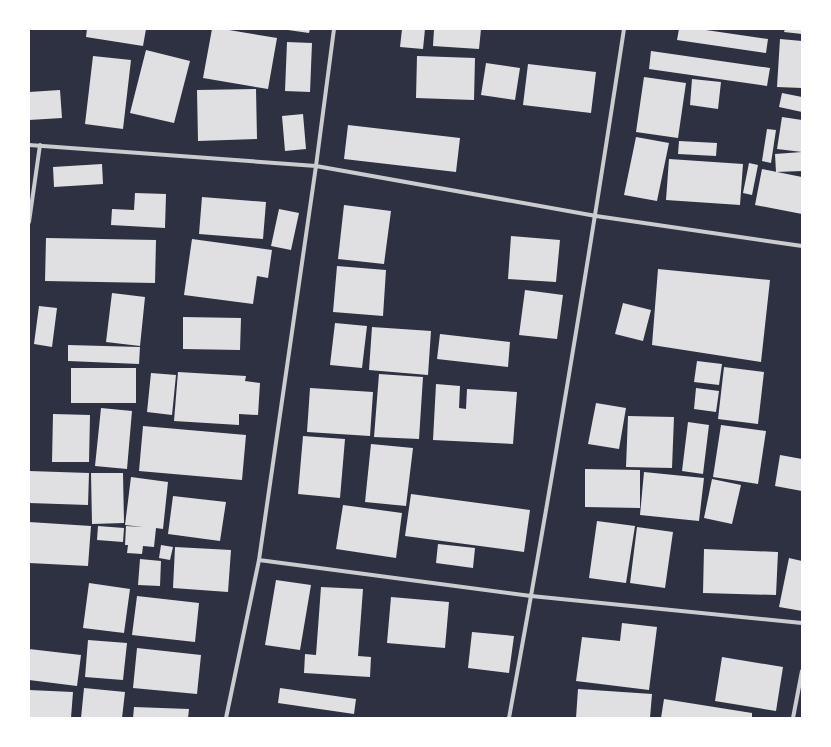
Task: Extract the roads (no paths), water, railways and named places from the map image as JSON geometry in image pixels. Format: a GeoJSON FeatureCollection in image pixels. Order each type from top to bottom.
{"type":"FeatureCollection","features":[{"type":"Feature","properties":{"kind":"street"},"geometry":{"type":"LineString","coordinates":[[226,718],[259,560],[316,166],[334,29]]}},
{"type":"Feature","properties":{"kind":"street"},"geometry":{"type":"LineString","coordinates":[[509,718],[596,216],[624,29]]}},
{"type":"Feature","properties":{"kind":"street"},"geometry":{"type":"LineString","coordinates":[[29,145],[316,166],[596,216],[802,246]]}},
{"type":"Feature","properties":{"kind":"street"},"geometry":{"type":"LineString","coordinates":[[29,222],[40,145]]}},
{"type":"Feature","properties":{"kind":"street"},"geometry":{"type":"LineString","coordinates":[[259,560],[531,596],[802,623]]}},
{"type":"Feature","properties":{"kind":"street"},"geometry":{"type":"LineString","coordinates":[[793,718],[802,671]]}}]}
